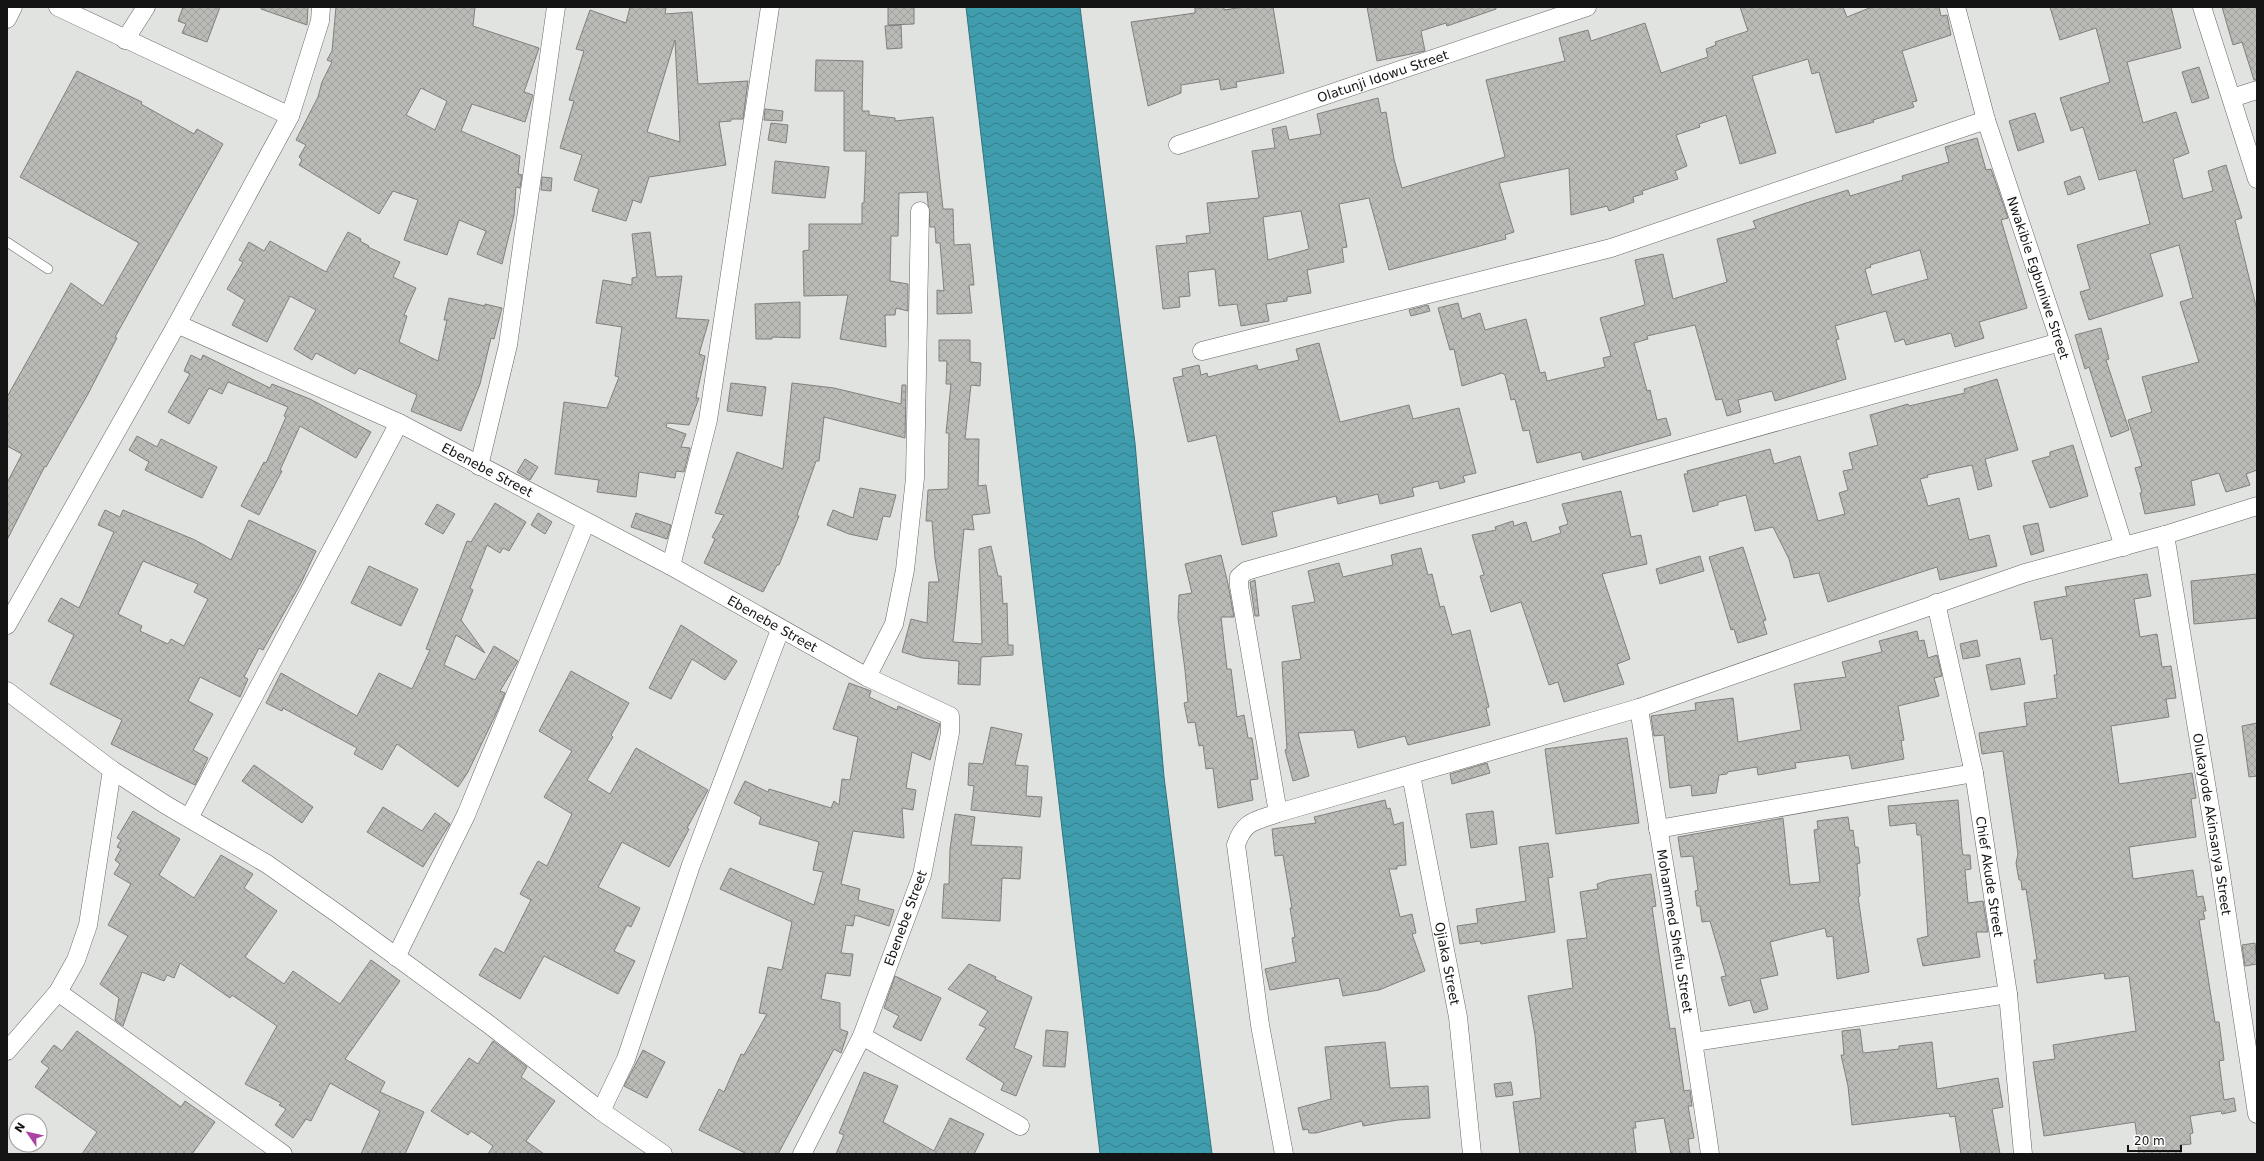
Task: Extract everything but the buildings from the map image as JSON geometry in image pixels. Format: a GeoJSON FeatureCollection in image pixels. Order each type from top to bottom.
{"type":"FeatureCollection","features":[{"type":"Feature","properties":{"kind":"street"},"geometry":{"type":"LineString","coordinates":[[7,19],[13,7]]}},
{"type":"Feature","properties":{"kind":"street"},"geometry":{"type":"LineString","coordinates":[[58,7],[125,40],[290,116]]}},
{"type":"Feature","properties":{"kind":"street"},"geometry":{"type":"LineString","coordinates":[[125,40],[146,7]]}},
{"type":"Feature","properties":{"kind":"street"},"geometry":{"type":"LineString","coordinates":[[7,625],[177,324],[290,116],[320,21],[321,7]]}},
{"type":"Feature","properties":{"kind":"street"},"geometry":{"type":"LineString","coordinates":[[479,466],[508,345],[556,7]]}},
{"type":"Feature","properties":{"kind":"street"},"geometry":{"type":"LineString","coordinates":[[671,566],[708,420],[770,7]]}},
{"type":"Feature","properties":{"kind":"street","name":"Olatunji Idowu Street"},"geometry":{"type":"LineString","coordinates":[[1178,145],[1587,7]]}},
{"type":"Feature","properties":{"kind":"street","name":"Nwakibie Egbuniwe Street"},"geometry":{"type":"LineString","coordinates":[[1956,7],[1986,120],[2060,342],[2124,547]]}},
{"type":"Feature","properties":{"kind":"street"},"geometry":{"type":"LineString","coordinates":[[2202,7],[2257,179]]}},
{"type":"Feature","properties":{"kind":"street"},"geometry":{"type":"LineString","coordinates":[[2232,98],[2257,90]]}},
{"type":"Feature","properties":{"kind":"street"},"geometry":{"type":"LineString","coordinates":[[1202,350],[1612,248],[1986,120]]}},
{"type":"Feature","properties":{"kind":"street"},"geometry":{"type":"LineString","coordinates":[[867,677],[894,624],[905,570],[915,478],[920,211]]}},
{"type":"Feature","properties":{"kind":"street","name":"Ebenebe Street"},"geometry":{"type":"LineString","coordinates":[[177,324],[399,423],[671,566],[780,630],[867,677],[950,716],[950,728],[922,875],[862,1036],[802,1154]]}},
{"type":"Feature","properties":{"kind":"street"},"geometry":{"type":"LineString","coordinates":[[1278,813],[1239,586],[1239,577],[1246,572],[2060,342]]}},
{"type":"Feature","properties":{"kind":"street"},"geometry":{"type":"LineString","coordinates":[[189,818],[399,423]]}},
{"type":"Feature","properties":{"kind":"street"},"geometry":{"type":"LineString","coordinates":[[1284,1154],[1260,1025],[1236,845],[1240,833],[1246,824],[1278,813],[1639,708],[1936,603],[2025,574],[2165,535],[2257,506]]}},
{"type":"Feature","properties":{"kind":"street"},"geometry":{"type":"LineString","coordinates":[[396,957],[466,815],[586,522]]}},
{"type":"Feature","properties":{"kind":"street","name":"Olukayode Akinsanya Street"},"geometry":{"type":"LineString","coordinates":[[2165,535],[2219,862],[2257,1114]]}},
{"type":"Feature","properties":{"kind":"street","name":"Chief Akude Street"},"geometry":{"type":"LineString","coordinates":[[1936,603],[1974,773],[2008,994],[2023,1154]]}},
{"type":"Feature","properties":{"kind":"street"},"geometry":{"type":"LineString","coordinates":[[601,1111],[626,1059],[691,865],[780,630]]}},
{"type":"Feature","properties":{"kind":"street"},"geometry":{"type":"LineString","coordinates":[[7,691],[112,770],[267,864],[487,1022],[601,1111],[663,1154]]}},
{"type":"Feature","properties":{"kind":"street","name":"Mohammed Shefiu Street"},"geometry":{"type":"LineString","coordinates":[[1639,708],[1694,1042],[1710,1154]]}},
{"type":"Feature","properties":{"kind":"street"},"geometry":{"type":"LineString","coordinates":[[7,1051],[58,992],[76,960],[88,925],[112,770]]}},
{"type":"Feature","properties":{"kind":"street"},"geometry":{"type":"LineString","coordinates":[[1658,829],[1974,773]]}},
{"type":"Feature","properties":{"kind":"street","name":"Ojiaka Street"},"geometry":{"type":"LineString","coordinates":[[1411,775],[1458,1017],[1472,1154]]}},
{"type":"Feature","properties":{"kind":"street"},"geometry":{"type":"LineString","coordinates":[[58,992],[283,1154]]}},
{"type":"Feature","properties":{"kind":"street"},"geometry":{"type":"LineString","coordinates":[[1694,1042],[2008,994]]}},
{"type":"Feature","properties":{"kind":"street"},"geometry":{"type":"LineString","coordinates":[[862,1036],[1020,1126]]}},
{"type":"Feature","properties":{"kind":"lane"},"geometry":{"type":"LineString","coordinates":[[7,242],[48,269]]}},
{"type":"Feature","properties":{"kind":"water"},"geometry":{"type":"Polygon","coordinates":[[[966,7],[1080,7],[1135,443],[1164,777],[1212,1154],[1100,1154],[966,7]]]}}]}
